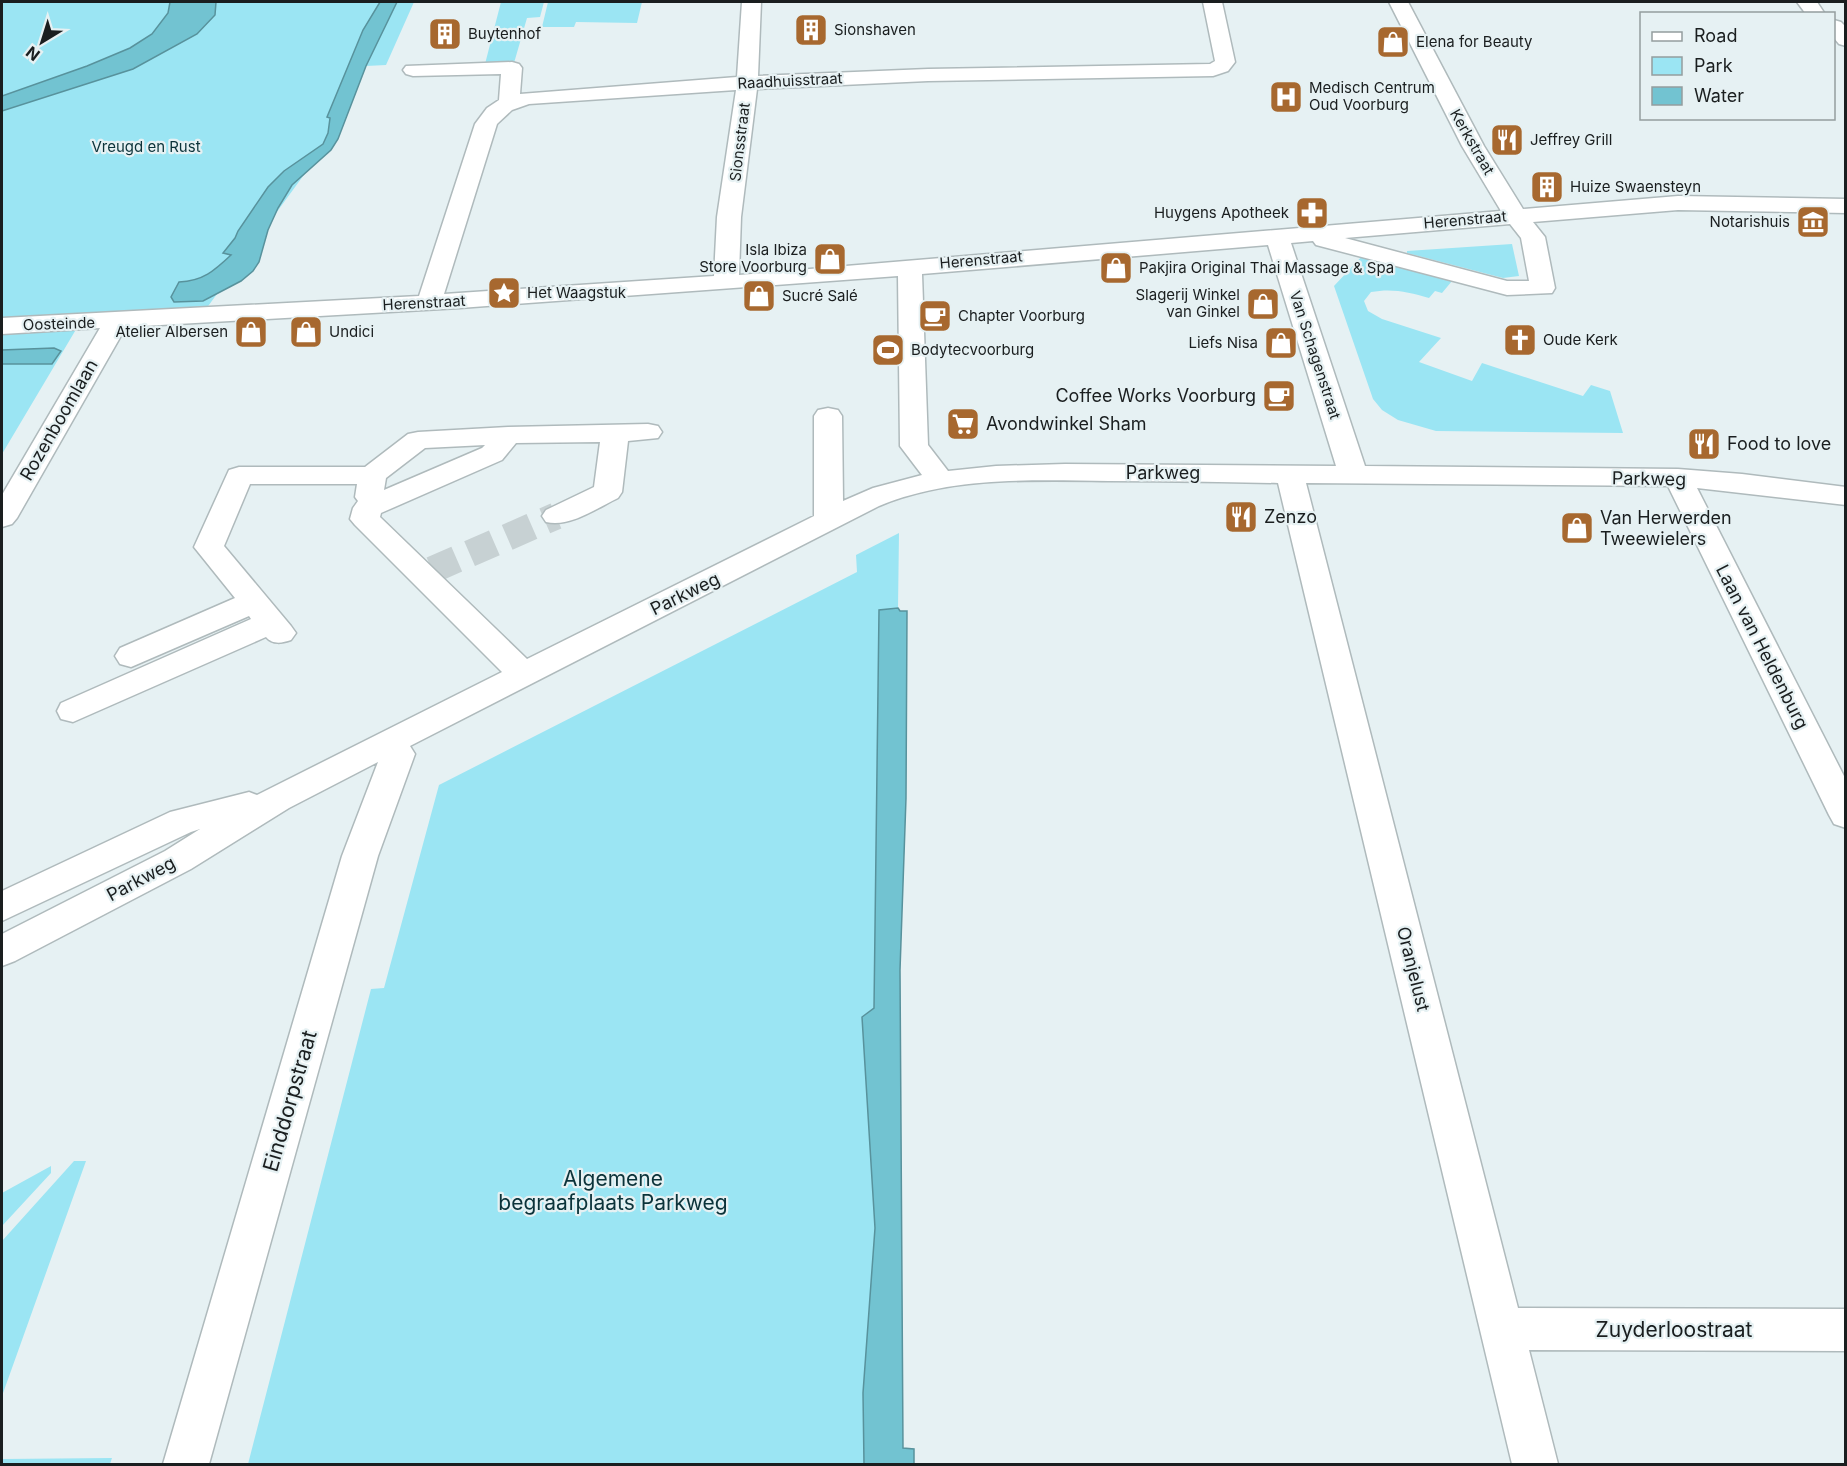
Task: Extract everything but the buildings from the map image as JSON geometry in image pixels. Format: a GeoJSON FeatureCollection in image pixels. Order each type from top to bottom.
{"type":"FeatureCollection","features":[{"type":"Feature","properties":{"kind":"street","name":"Sionsstraat"},"geometry":{"type":"LineString","coordinates":[[726,283],[729,217],[748,76],[751,2]]}},
{"type":"Feature","properties":{"kind":"street","name":"Raadhuisstraat"},"geometry":{"type":"LineString","coordinates":[[509,103],[529,98],[748,76],[1213,70],[1221,67],[1225,62],[1212,2]]}},
{"type":"Feature","properties":{"kind":"street","name":"Kerkstraat"},"geometry":{"type":"LineString","coordinates":[[1289,235],[1507,288],[1543,288],[1533,237],[1516,216],[1473,146],[1398,2]]}},
{"type":"Feature","properties":{"kind":"street"},"geometry":{"type":"LineString","coordinates":[[714,64],[748,76]]}},
{"type":"Feature","properties":{"kind":"street"},"geometry":{"type":"LineString","coordinates":[[413,70],[512,68],[509,103],[494,111],[486,124],[429,302]]}},
{"type":"Feature","properties":{"kind":"street","name":"Herenstraat"},"geometry":{"type":"LineString","coordinates":[[116,322],[726,283],[1678,203],[1845,206]]}},
{"type":"Feature","properties":{"kind":"street","name":"Van Schagenstraat"},"geometry":{"type":"LineString","coordinates":[[1289,235],[1353,474]]}},
{"type":"Feature","properties":{"kind":"street"},"geometry":{"type":"LineString","coordinates":[[910,266],[914,446],[940,480]]}},
{"type":"Feature","properties":{"kind":"street","name":"Oosteinde"},"geometry":{"type":"LineString","coordinates":[[2,326],[116,322]]}},
{"type":"Feature","properties":{"kind":"street","name":"Rozenboomlaan"},"geometry":{"type":"LineString","coordinates":[[2,518],[116,322]]}},
{"type":"Feature","properties":{"kind":"street"},"geometry":{"type":"LineString","coordinates":[[828,416],[829,520]]}},
{"type":"Feature","properties":{"kind":"street"},"geometry":{"type":"LineString","coordinates":[[268,619],[208,547],[239,476],[372,475],[418,440],[508,435],[648,432]]}},
{"type":"Feature","properties":{"kind":"street"},"geometry":{"type":"LineString","coordinates":[[556,516],[609,492],[615,433]]}},
{"type":"Feature","properties":{"kind":"street"},"geometry":{"type":"LineString","coordinates":[[367,508],[492,454],[508,435]]}},
{"type":"Feature","properties":{"kind":"street","name":"Parkweg"},"geometry":{"type":"LineString","coordinates":[[2,951],[178,860],[277,799],[881,494],[940,480],[983,474],[1065,472],[1678,478],[1742,483],[1845,496]]}},
{"type":"Feature","properties":{"kind":"street","name":"Oranjelust"},"geometry":{"type":"LineString","coordinates":[[1290,474],[1535,1464]]}},
{"type":"Feature","properties":{"kind":"street"},"geometry":{"type":"LineString","coordinates":[[372,475],[365,519],[427,572],[524,674]]}},
{"type":"Feature","properties":{"kind":"street","name":"Laan van Heldenburg"},"geometry":{"type":"LineString","coordinates":[[1678,478],[1845,815]]}},
{"type":"Feature","properties":{"kind":"street"},"geometry":{"type":"LineString","coordinates":[[131,656],[268,619]]}},
{"type":"Feature","properties":{"kind":"street"},"geometry":{"type":"LineString","coordinates":[[73,711],[268,619]]}},
{"type":"Feature","properties":{"kind":"street","name":"Einddorpstraat"},"geometry":{"type":"LineString","coordinates":[[186,1464],[360,856],[398,754],[388,742]]}},
{"type":"Feature","properties":{"kind":"street","name":"Parkweg"},"geometry":{"type":"LineString","coordinates":[[2,907],[183,821],[277,799]]}},
{"type":"Feature","properties":{"kind":"street","name":"Zuyderloostraat"},"geometry":{"type":"LineString","coordinates":[[1502,1329],[1845,1330]]}},
{"type":"Feature","properties":{"kind":"green space","name":"Vreugd en Rust"},"geometry":{"type":"Polygon","coordinates":[[[2,2],[394,2],[325,146],[206,309],[84,316],[2,454],[2,2]]]}},
{"type":"Feature","properties":{"kind":"green space"},"geometry":{"type":"Polygon","coordinates":[[[397,2],[414,2],[386,65],[366,66],[397,2]]]}},
{"type":"Feature","properties":{"kind":"green space"},"geometry":{"type":"Polygon","coordinates":[[[501,2],[544,2],[540,17],[527,18],[514,63],[485,64],[501,2]]]}},
{"type":"Feature","properties":{"kind":"green space"},"geometry":{"type":"Polygon","coordinates":[[[548,2],[642,2],[637,23],[576,22],[574,27],[542,27],[548,2]]]}},
{"type":"Feature","properties":{"kind":"green space"},"geometry":{"type":"Polygon","coordinates":[[[1512,244],[1519,276],[1503,278],[1407,253],[1407,251],[1512,244]]]}},
{"type":"Feature","properties":{"kind":"green space"},"geometry":{"type":"Polygon","coordinates":[[[1363,255],[1452,281],[1442,293],[1435,291],[1429,298],[1407,292],[1386,290],[1371,292],[1364,301],[1368,311],[1382,319],[1441,338],[1419,362],[1472,381],[1482,363],[1583,396],[1591,385],[1610,391],[1623,433],[1436,431],[1398,420],[1382,410],[1373,399],[1334,286],[1363,255]]]}},
{"type":"Feature","properties":{"kind":"green space","name":"Algemene begraafplaats Parkweg"},"geometry":{"type":"Polygon","coordinates":[[[899,533],[898,608],[888,613],[887,1464],[248,1464],[371,989],[384,988],[439,785],[857,572],[856,555],[899,533]]]}},
{"type":"Feature","properties":{"kind":"green space"},"geometry":{"type":"Polygon","coordinates":[[[74,1161],[86,1161],[2,1396],[2,1241],[74,1161]]]}},
{"type":"Feature","properties":{"kind":"green space"},"geometry":{"type":"Polygon","coordinates":[[[51,1166],[51,1173],[2,1226],[2,1193],[51,1166]]]}},
{"type":"Feature","properties":{"kind":"green space"},"geometry":{"type":"Polygon","coordinates":[[[112,1458],[110,1464],[2,1464],[2,1459],[112,1458]]]}},
{"type":"Feature","properties":{"kind":"water"},"geometry":{"type":"Polygon","coordinates":[[[170,2],[216,2],[215,15],[197,34],[133,69],[2,111],[2,96],[87,66],[130,48],[152,34],[168,13],[170,2]]]}},
{"type":"Feature","properties":{"kind":"water"},"geometry":{"type":"Polygon","coordinates":[[[380,2],[397,2],[366,66],[338,139],[331,150],[292,185],[268,230],[259,262],[253,271],[241,281],[203,301],[174,302],[171,297],[179,282],[195,280],[208,274],[231,255],[223,253],[268,187],[284,171],[323,144],[328,133],[330,118],[327,117],[363,30],[380,2]]]}},
{"type":"Feature","properties":{"kind":"water"},"geometry":{"type":"Polygon","coordinates":[[[54,348],[61,351],[52,364],[2,364],[2,350],[54,348]]]}},
{"type":"Feature","properties":{"kind":"water"},"geometry":{"type":"Polygon","coordinates":[[[898,608],[900,611],[907,611],[906,798],[900,970],[903,1448],[914,1449],[914,1464],[864,1464],[863,1393],[875,1228],[862,1017],[874,1008],[879,610],[898,608]]]}},
{"type":"Feature","properties":{"kind":"tunnel"},"geometry":{"type":"LineString","coordinates":[[432,570],[556,516]]}},
{"type":"Feature","properties":{"kind":"place","name":"Sionshaven"},"geometry":{"type":"Point","coordinates":[811,30]}},
{"type":"Feature","properties":{"kind":"place","name":"Buytenhof"},"geometry":{"type":"Point","coordinates":[445,34]}},
{"type":"Feature","properties":{"kind":"place","name":"Elena for Beauty"},"geometry":{"type":"Point","coordinates":[1393,42]}},
{"type":"Feature","properties":{"kind":"place","name":"Medisch Centrum Oud Voorburg"},"geometry":{"type":"Point","coordinates":[1286,97]}},
{"type":"Feature","properties":{"kind":"place","name":"Jeffrey Grill"},"geometry":{"type":"Point","coordinates":[1507,140]}},
{"type":"Feature","properties":{"kind":"place","name":"Huize Swaensteyn"},"geometry":{"type":"Point","coordinates":[1547,187]}},
{"type":"Feature","properties":{"kind":"place","name":"Huygens Apotheek"},"geometry":{"type":"Point","coordinates":[1312,213]}},
{"type":"Feature","properties":{"kind":"place","name":"Notarishuis"},"geometry":{"type":"Point","coordinates":[1813,222]}},
{"type":"Feature","properties":{"kind":"place","name":"Isla Ibiza Store Voorburg"},"geometry":{"type":"Point","coordinates":[830,259]}},
{"type":"Feature","properties":{"kind":"place","name":"Pakjira Original Thai Massage & Spa"},"geometry":{"type":"Point","coordinates":[1116,268]}},
{"type":"Feature","properties":{"kind":"place","name":"Het Waagstuk"},"geometry":{"type":"Point","coordinates":[504,293]}},
{"type":"Feature","properties":{"kind":"place","name":"Sucré Salé"},"geometry":{"type":"Point","coordinates":[759,296]}},
{"type":"Feature","properties":{"kind":"place","name":"Slagerij Winkel van Ginkel"},"geometry":{"type":"Point","coordinates":[1263,304]}},
{"type":"Feature","properties":{"kind":"place","name":"Chapter Voorburg"},"geometry":{"type":"Point","coordinates":[935,316]}},
{"type":"Feature","properties":{"kind":"place","name":"Atelier Albersen"},"geometry":{"type":"Point","coordinates":[251,332]}},
{"type":"Feature","properties":{"kind":"place","name":"Undici"},"geometry":{"type":"Point","coordinates":[306,332]}},
{"type":"Feature","properties":{"kind":"place","name":"Oude Kerk"},"geometry":{"type":"Point","coordinates":[1520,340]}},
{"type":"Feature","properties":{"kind":"place","name":"Liefs Nisa"},"geometry":{"type":"Point","coordinates":[1281,343]}},
{"type":"Feature","properties":{"kind":"place","name":"Bodytecvoorburg"},"geometry":{"type":"Point","coordinates":[888,350]}},
{"type":"Feature","properties":{"kind":"place","name":"Coffee Works Voorburg"},"geometry":{"type":"Point","coordinates":[1279,396]}},
{"type":"Feature","properties":{"kind":"place","name":"Avondwinkel Sham"},"geometry":{"type":"Point","coordinates":[963,424]}},
{"type":"Feature","properties":{"kind":"place","name":"Food to love"},"geometry":{"type":"Point","coordinates":[1704,444]}},
{"type":"Feature","properties":{"kind":"place","name":"Zenzo"},"geometry":{"type":"Point","coordinates":[1241,517]}},
{"type":"Feature","properties":{"kind":"place","name":"Van Herwerden Tweewielers"},"geometry":{"type":"Point","coordinates":[1577,528]}}]}
